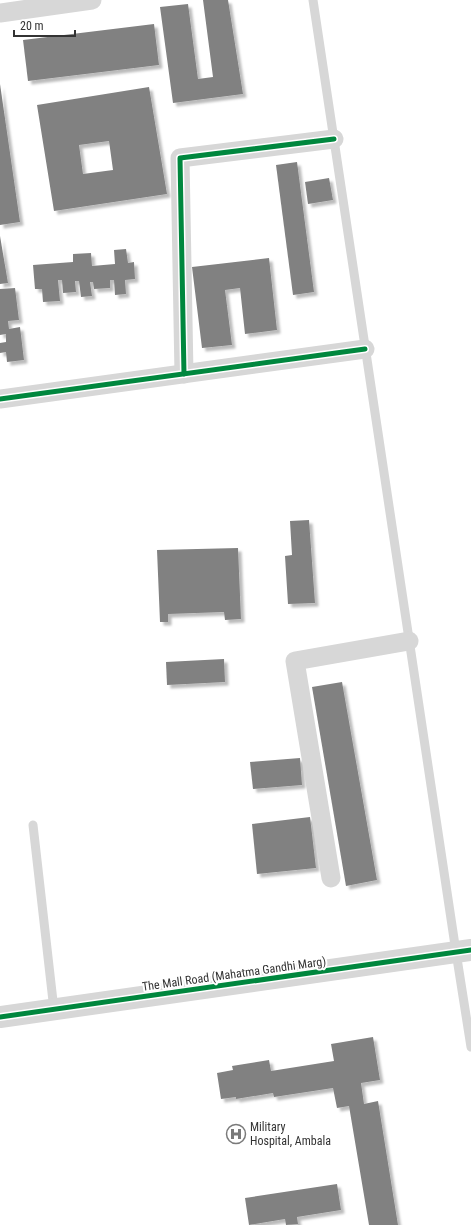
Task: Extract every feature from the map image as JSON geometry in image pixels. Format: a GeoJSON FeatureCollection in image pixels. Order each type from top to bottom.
{"type":"FeatureCollection","features":[{"type":"Feature","properties":{"kind":"street"},"geometry":{"type":"LineString","coordinates":[[0,12],[92,0]]}},
{"type":"Feature","properties":{"kind":"street"},"geometry":{"type":"LineString","coordinates":[[184,374],[180,158],[334,139]]}},
{"type":"Feature","properties":{"kind":"street"},"geometry":{"type":"LineString","coordinates":[[0,399],[365,349]]}},
{"type":"Feature","properties":{"kind":"street"},"geometry":{"type":"LineString","coordinates":[[331,878],[295,662],[409,641]]}},
{"type":"Feature","properties":{"kind":"street","name":"The Mall Road (Mahatma Gandhi Marg)"},"geometry":{"type":"LineString","coordinates":[[0,1017],[463,951]]}},
{"type":"Feature","properties":{"kind":"lane"},"geometry":{"type":"LineString","coordinates":[[313,0],[409,641],[463,951],[471,1047]]}},
{"type":"Feature","properties":{"kind":"lane"},"geometry":{"type":"LineString","coordinates":[[33,825],[54,1010]]}},
{"type":"Feature","properties":{"kind":"building"},"geometry":{"type":"Polygon","coordinates":[[[203,0],[228,0],[243,94],[173,103],[160,7],[188,4],[198,79],[213,77],[203,0]]]}},
{"type":"Feature","properties":{"kind":"building"},"geometry":{"type":"Polygon","coordinates":[[[154,24],[159,65],[28,81],[23,40],[154,24]]]}},
{"type":"Feature","properties":{"kind":"building"},"geometry":{"type":"Polygon","coordinates":[[[0,84],[20,222],[0,225],[0,84]]]}},
{"type":"Feature","properties":{"kind":"building"},"geometry":{"type":"Polygon","coordinates":[[[149,87],[167,194],[54,211],[37,105],[149,87]],[[109,141],[79,145],[83,174],[113,170],[109,141]]]}},
{"type":"Feature","properties":{"kind":"building"},"geometry":{"type":"Polygon","coordinates":[[[297,162],[314,292],[293,295],[276,165],[297,162]]]}},
{"type":"Feature","properties":{"kind":"building"},"geometry":{"type":"Polygon","coordinates":[[[329,178],[333,200],[308,204],[305,182],[329,178]]]}},
{"type":"Feature","properties":{"kind":"building"},"geometry":{"type":"Polygon","coordinates":[[[0,236],[8,283],[0,284],[0,236]]]}},
{"type":"Feature","properties":{"kind":"building"},"geometry":{"type":"Polygon","coordinates":[[[126,249],[128,263],[134,262],[135,279],[125,280],[126,294],[115,295],[114,280],[110,280],[110,288],[94,289],[93,282],[90,282],[92,296],[81,297],[79,281],[75,281],[76,292],[63,293],[62,280],[58,280],[60,301],[43,302],[42,289],[35,289],[33,265],[73,262],[73,254],[91,253],[92,266],[115,264],[114,250],[126,249]]]}},
{"type":"Feature","properties":{"kind":"building"},"geometry":{"type":"Polygon","coordinates":[[[269,258],[277,330],[245,334],[240,288],[225,290],[232,345],[202,348],[192,267],[269,258]]]}},
{"type":"Feature","properties":{"kind":"building"},"geometry":{"type":"Polygon","coordinates":[[[15,288],[19,320],[8,321],[9,329],[20,327],[24,360],[7,362],[6,352],[0,353],[0,343],[6,342],[6,334],[0,335],[0,289],[15,288]]]}},
{"type":"Feature","properties":{"kind":"building"},"geometry":{"type":"Polygon","coordinates":[[[309,520],[315,603],[288,604],[285,556],[292,555],[290,521],[309,520]]]}},
{"type":"Feature","properties":{"kind":"building"},"geometry":{"type":"Polygon","coordinates":[[[238,548],[241,619],[225,620],[224,612],[168,614],[168,622],[160,622],[157,550],[238,548]]]}},
{"type":"Feature","properties":{"kind":"building"},"geometry":{"type":"Polygon","coordinates":[[[224,659],[225,682],[167,685],[166,662],[224,659]]]}},
{"type":"Feature","properties":{"kind":"building"},"geometry":{"type":"Polygon","coordinates":[[[342,682],[377,880],[346,886],[312,687],[342,682]]]}},
{"type":"Feature","properties":{"kind":"building"},"geometry":{"type":"Polygon","coordinates":[[[300,758],[302,785],[253,789],[250,762],[300,758]]]}},
{"type":"Feature","properties":{"kind":"building"},"geometry":{"type":"Polygon","coordinates":[[[310,817],[316,868],[257,874],[252,824],[310,817]]]}},
{"type":"Feature","properties":{"kind":"building"},"geometry":{"type":"Polygon","coordinates":[[[373,1037],[380,1080],[361,1083],[364,1104],[378,1101],[398,1225],[369,1225],[349,1106],[337,1108],[333,1088],[274,1097],[273,1093],[236,1099],[236,1097],[221,1099],[217,1073],[233,1070],[232,1066],[269,1060],[271,1071],[334,1061],[331,1044],[373,1037]]]}},
{"type":"Feature","properties":{"kind":"building"},"geometry":{"type":"Polygon","coordinates":[[[337,1184],[341,1210],[297,1217],[298,1224],[286,1225],[285,1219],[249,1225],[245,1198],[337,1184]]]}},
{"type":"Feature","properties":{"kind":"cycle path"},"geometry":{"type":"LineString","coordinates":[[184,374],[180,158],[334,139]]}},
{"type":"Feature","properties":{"kind":"cycle path"},"geometry":{"type":"LineString","coordinates":[[0,399],[365,349]]}},
{"type":"Feature","properties":{"kind":"cycle path"},"geometry":{"type":"LineString","coordinates":[[0,1017],[471,950]]}},
{"type":"Feature","properties":{"kind":"place","name":"Military Hospital, Ambala"},"geometry":{"type":"Point","coordinates":[236,1134]}}]}
